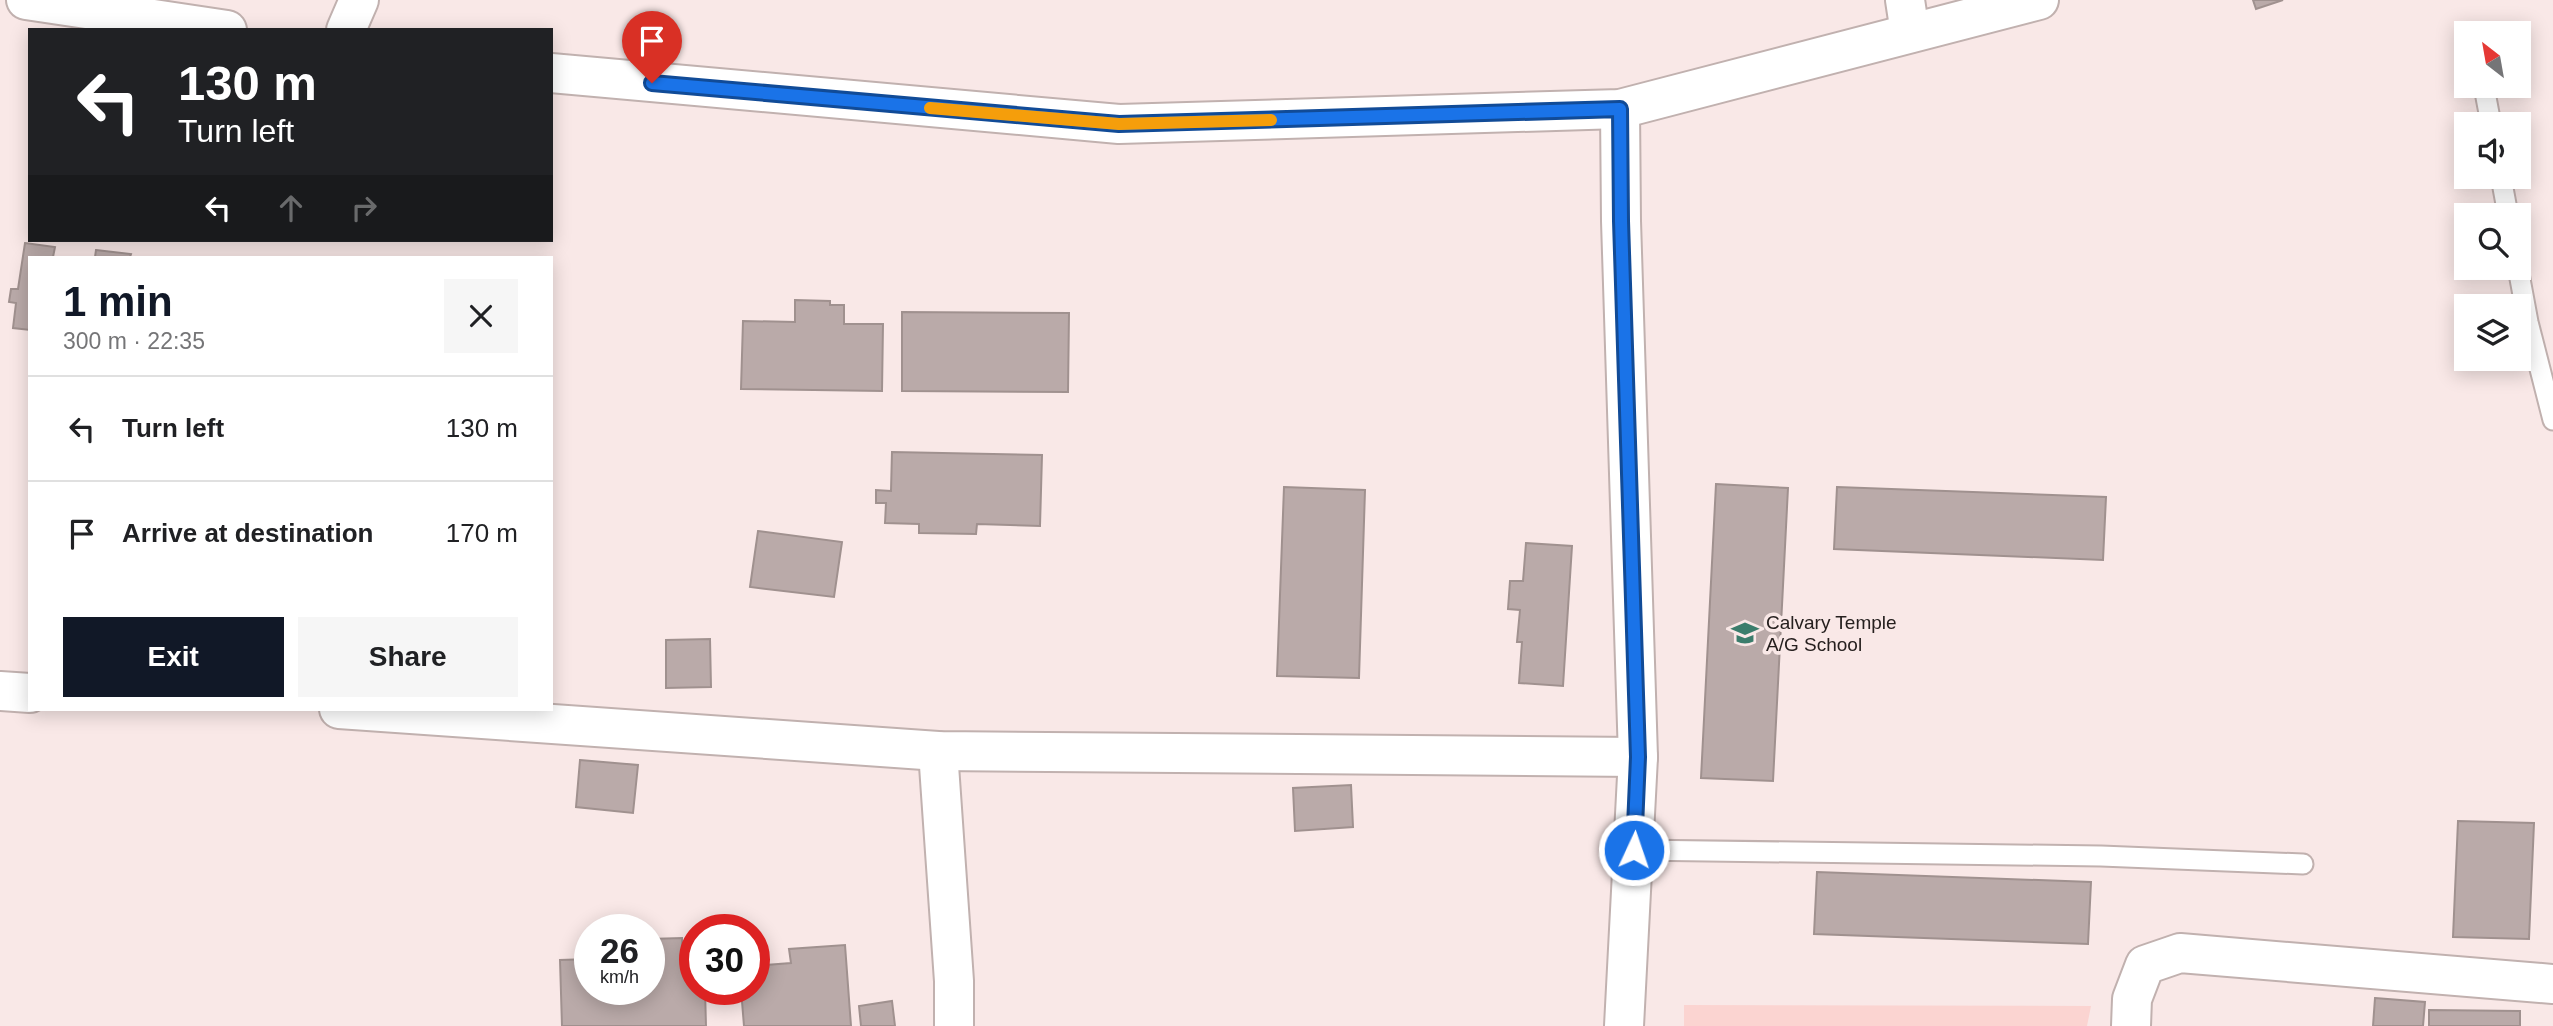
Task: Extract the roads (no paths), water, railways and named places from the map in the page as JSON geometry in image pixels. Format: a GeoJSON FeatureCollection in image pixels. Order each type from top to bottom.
{"type":"FeatureCollection","features":[{"type":"Feature","properties":{"kind":"street"},"geometry":{"type":"LineString","coordinates":[[26,0],[214,28]]}},
{"type":"Feature","properties":{"kind":"street"},"geometry":{"type":"LineString","coordinates":[[347,28],[359,0]]}},
{"type":"Feature","properties":{"kind":"street"},"geometry":{"type":"LineString","coordinates":[[553,72],[1119,124],[1620,109],[1908,17],[2039,0]]}},
{"type":"Feature","properties":{"kind":"street"},"geometry":{"type":"LineString","coordinates":[[1620,109],[1621,221],[1638,757],[1624,1026]]}},
{"type":"Feature","properties":{"kind":"street"},"geometry":{"type":"LineString","coordinates":[[0,691],[28,693]]}},
{"type":"Feature","properties":{"kind":"street"},"geometry":{"type":"LineString","coordinates":[[368,711],[938,751],[1638,757]]}},
{"type":"Feature","properties":{"kind":"street"},"geometry":{"type":"LineString","coordinates":[[938,751],[954,981],[954,1026]]}},
{"type":"Feature","properties":{"kind":"street"},"geometry":{"type":"LineString","coordinates":[[2131,1026],[2132,999],[2145,965],[2180,953],[2553,984]]}},
{"type":"Feature","properties":{"kind":"lane"},"geometry":{"type":"LineString","coordinates":[[2521,280],[2553,420]]}},
{"type":"Feature","properties":{"kind":"lane"},"geometry":{"type":"LineString","coordinates":[[1634,850],[2087,856],[2303,864]]}},
{"type":"Feature","properties":{"kind":"place","name":"Calvary Temple A/G School"},"geometry":{"type":"Point","coordinates":[1745,633]}}]}
